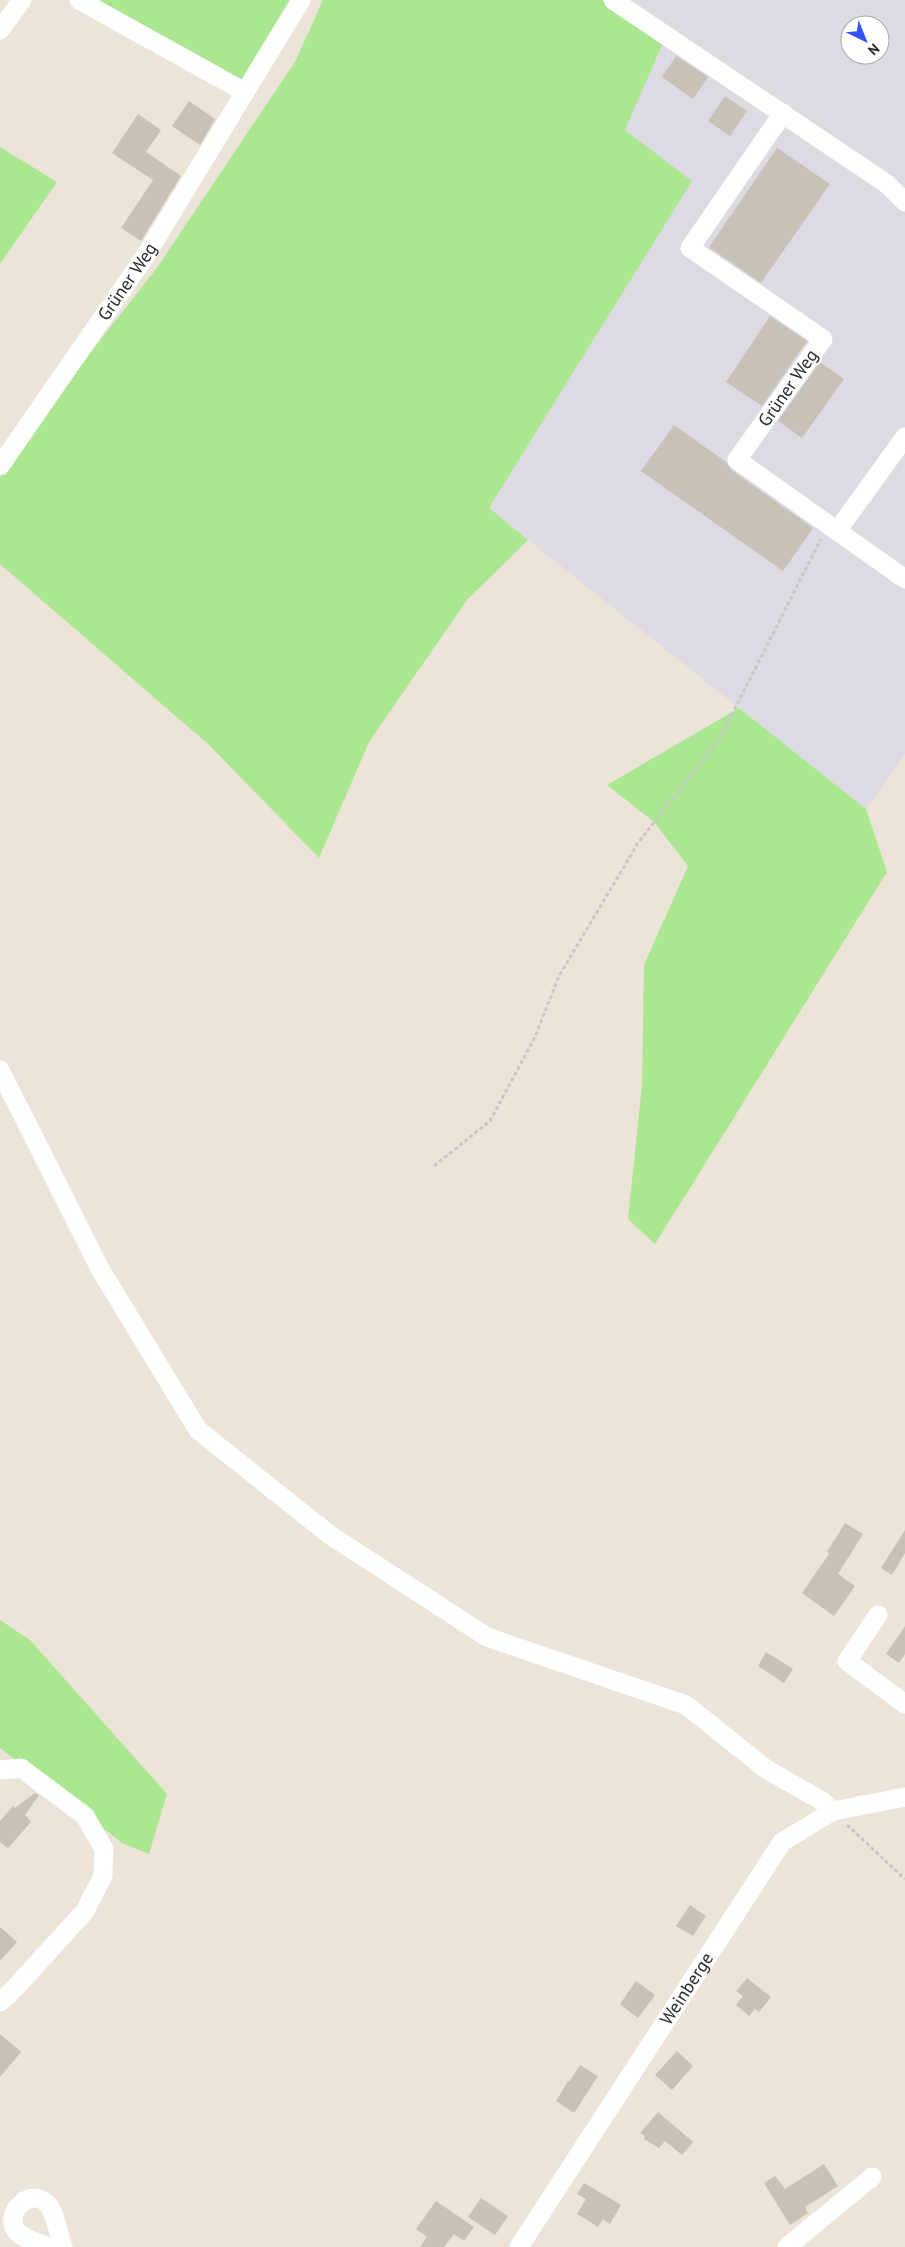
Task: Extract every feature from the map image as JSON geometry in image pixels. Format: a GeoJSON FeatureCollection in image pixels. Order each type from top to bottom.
{"type":"FeatureCollection","features":[{"type":"Feature","properties":{"kind":"street"},"geometry":{"type":"LineString","coordinates":[[0,30],[22,0]]}},
{"type":"Feature","properties":{"kind":"street"},"geometry":{"type":"LineString","coordinates":[[79,0],[245,92]]}},
{"type":"Feature","properties":{"kind":"street","name":"Grüner Weg"},"geometry":{"type":"LineString","coordinates":[[0,466],[146,255],[301,0]]}},
{"type":"Feature","properties":{"kind":"street"},"geometry":{"type":"LineString","coordinates":[[613,0],[887,184],[905,202]]}},
{"type":"Feature","properties":{"kind":"street","name":"Grüner Weg"},"geometry":{"type":"LineString","coordinates":[[782,113],[690,248],[822,339],[737,460],[905,579]]}},
{"type":"Feature","properties":{"kind":"street"},"geometry":{"type":"LineString","coordinates":[[833,528],[905,437]]}},
{"type":"Feature","properties":{"kind":"street"},"geometry":{"type":"LineString","coordinates":[[0,1070],[100,1269],[198,1430],[330,1535],[487,1637],[686,1706],[766,1769],[822,1801],[833,1812]]}},
{"type":"Feature","properties":{"kind":"street"},"geometry":{"type":"LineString","coordinates":[[878,1615],[847,1661],[905,1704]]}},
{"type":"Feature","properties":{"kind":"street"},"geometry":{"type":"LineString","coordinates":[[0,2002],[84,1911],[103,1876],[104,1849],[85,1816],[21,1768],[2,1762]]}},
{"type":"Feature","properties":{"kind":"street","name":"Weinberge"},"geometry":{"type":"LineString","coordinates":[[518,2247],[782,1842],[833,1812],[905,1797]]}},
{"type":"Feature","properties":{"kind":"street"},"geometry":{"type":"LineString","coordinates":[[787,2247],[872,2176]]}},
{"type":"Feature","properties":{"kind":"street"},"geometry":{"type":"LineString","coordinates":[[49,2247],[16,2232],[11,2222],[12,2210],[22,2201],[31,2198],[42,2200],[50,2206],[63,2247]]}},
{"type":"Feature","properties":{"kind":"path"},"geometry":{"type":"LineString","coordinates":[[434,1166],[490,1121],[535,1037],[559,976],[638,843],[720,738],[833,528]]}},
{"type":"Feature","properties":{"kind":"path"},"geometry":{"type":"LineString","coordinates":[[833,1812],[905,1879]]}},
{"type":"Feature","properties":{"kind":"shaded area"},"geometry":{"type":"Polygon","coordinates":[[[613,0],[905,0],[905,754],[866,809],[489,509],[691,181],[625,130],[666,36],[613,0]]]}},
{"type":"Feature","properties":{"kind":"green space"},"geometry":{"type":"Polygon","coordinates":[[[79,0],[293,0],[245,92],[79,0]]]}},
{"type":"Feature","properties":{"kind":"green space"},"geometry":{"type":"Polygon","coordinates":[[[323,0],[613,0],[666,36],[625,130],[692,181],[489,508],[528,540],[467,600],[369,742],[319,858],[209,745],[0,564],[0,468],[156,269],[295,62],[323,0]]]}},
{"type":"Feature","properties":{"kind":"green space"},"geometry":{"type":"Polygon","coordinates":[[[0,147],[57,182],[0,264],[0,147]]]}},
{"type":"Feature","properties":{"kind":"green space"},"geometry":{"type":"Polygon","coordinates":[[[739,708],[866,809],[887,872],[655,1244],[628,1219],[642,1085],[644,965],[688,866],[654,822],[607,785],[739,708]]]}},
{"type":"Feature","properties":{"kind":"green space"},"geometry":{"type":"Polygon","coordinates":[[[0,1620],[30,1640],[167,1794],[149,1854],[122,1843],[0,1748],[0,1620]]]}},
{"type":"Feature","properties":{"kind":"building"},"geometry":{"type":"Polygon","coordinates":[[[676,56],[708,77],[693,99],[662,77],[676,56]]]}},
{"type":"Feature","properties":{"kind":"building"},"geometry":{"type":"Polygon","coordinates":[[[725,96],[747,111],[730,136],[708,121],[725,96]]]}},
{"type":"Feature","properties":{"kind":"building"},"geometry":{"type":"Polygon","coordinates":[[[189,101],[215,119],[200,145],[172,126],[189,101]]]}},
{"type":"Feature","properties":{"kind":"building"},"geometry":{"type":"Polygon","coordinates":[[[138,114],[161,130],[146,152],[181,176],[141,241],[121,228],[153,180],[112,153],[138,114]]]}},
{"type":"Feature","properties":{"kind":"building"},"geometry":{"type":"Polygon","coordinates":[[[777,148],[830,184],[761,283],[709,247],[777,148]]]}},
{"type":"Feature","properties":{"kind":"building"},"geometry":{"type":"Polygon","coordinates":[[[770,316],[807,341],[762,406],[726,382],[770,316]]]}},
{"type":"Feature","properties":{"kind":"building"},"geometry":{"type":"Polygon","coordinates":[[[820,362],[844,379],[802,438],[778,421],[820,362]]]}},
{"type":"Feature","properties":{"kind":"building"},"geometry":{"type":"Polygon","coordinates":[[[674,425],[726,462],[730,469],[813,528],[783,571],[641,471],[674,425]]]}},
{"type":"Feature","properties":{"kind":"building"},"geometry":{"type":"Polygon","coordinates":[[[845,1523],[863,1534],[838,1574],[855,1586],[834,1616],[802,1593],[829,1554],[827,1552],[845,1523]]]}},
{"type":"Feature","properties":{"kind":"building"},"geometry":{"type":"Polygon","coordinates":[[[905,1530],[905,1553],[892,1575],[881,1568],[905,1530]]]}},
{"type":"Feature","properties":{"kind":"building"},"geometry":{"type":"Polygon","coordinates":[[[905,1626],[905,1654],[899,1663],[886,1654],[905,1626]]]}},
{"type":"Feature","properties":{"kind":"building"},"geometry":{"type":"Polygon","coordinates":[[[766,1652],[793,1669],[784,1683],[758,1666],[766,1652]]]}},
{"type":"Feature","properties":{"kind":"building"},"geometry":{"type":"Polygon","coordinates":[[[35,1793],[39,1795],[25,1815],[31,1822],[8,1848],[0,1842],[0,1821],[13,1806],[15,1808],[35,1793]]]}},
{"type":"Feature","properties":{"kind":"building"},"geometry":{"type":"Polygon","coordinates":[[[690,1905],[706,1916],[693,1936],[676,1926],[690,1905]]]}},
{"type":"Feature","properties":{"kind":"building"},"geometry":{"type":"Polygon","coordinates":[[[0,1927],[17,1942],[0,1961],[0,1927]]]}},
{"type":"Feature","properties":{"kind":"building"},"geometry":{"type":"Polygon","coordinates":[[[747,1978],[771,1997],[759,2012],[755,2009],[749,2016],[736,2005],[743,1996],[736,1991],[747,1978]]]}},
{"type":"Feature","properties":{"kind":"building"},"geometry":{"type":"Polygon","coordinates":[[[636,1981],[655,1995],[638,2018],[620,2004],[636,1981]]]}},
{"type":"Feature","properties":{"kind":"building"},"geometry":{"type":"Polygon","coordinates":[[[0,2034],[21,2052],[0,2077],[0,2034]]]}},
{"type":"Feature","properties":{"kind":"building"},"geometry":{"type":"Polygon","coordinates":[[[677,2051],[693,2066],[672,2090],[655,2075],[677,2051]]]}},
{"type":"Feature","properties":{"kind":"building"},"geometry":{"type":"Polygon","coordinates":[[[580,2065],[598,2076],[574,2113],[556,2101],[580,2065]]]}},
{"type":"Feature","properties":{"kind":"building"},"geometry":{"type":"Polygon","coordinates":[[[658,2112],[693,2142],[682,2155],[665,2141],[659,2148],[644,2139],[645,2136],[640,2133],[658,2112]]]}},
{"type":"Feature","properties":{"kind":"building"},"geometry":{"type":"Polygon","coordinates":[[[824,2164],[838,2186],[805,2207],[808,2213],[790,2225],[764,2183],[775,2176],[785,2189],[824,2164]]]}},
{"type":"Feature","properties":{"kind":"building"},"geometry":{"type":"Polygon","coordinates":[[[584,2183],[621,2205],[610,2224],[603,2219],[598,2227],[577,2214],[586,2199],[577,2194],[584,2183]]]}},
{"type":"Feature","properties":{"kind":"building"},"geometry":{"type":"Polygon","coordinates":[[[481,2198],[508,2216],[495,2235],[468,2217],[481,2198]]]}},
{"type":"Feature","properties":{"kind":"building"},"geometry":{"type":"Polygon","coordinates":[[[436,2201],[474,2227],[464,2241],[454,2234],[444,2247],[420,2247],[427,2237],[416,2229],[436,2201]]]}}]}
